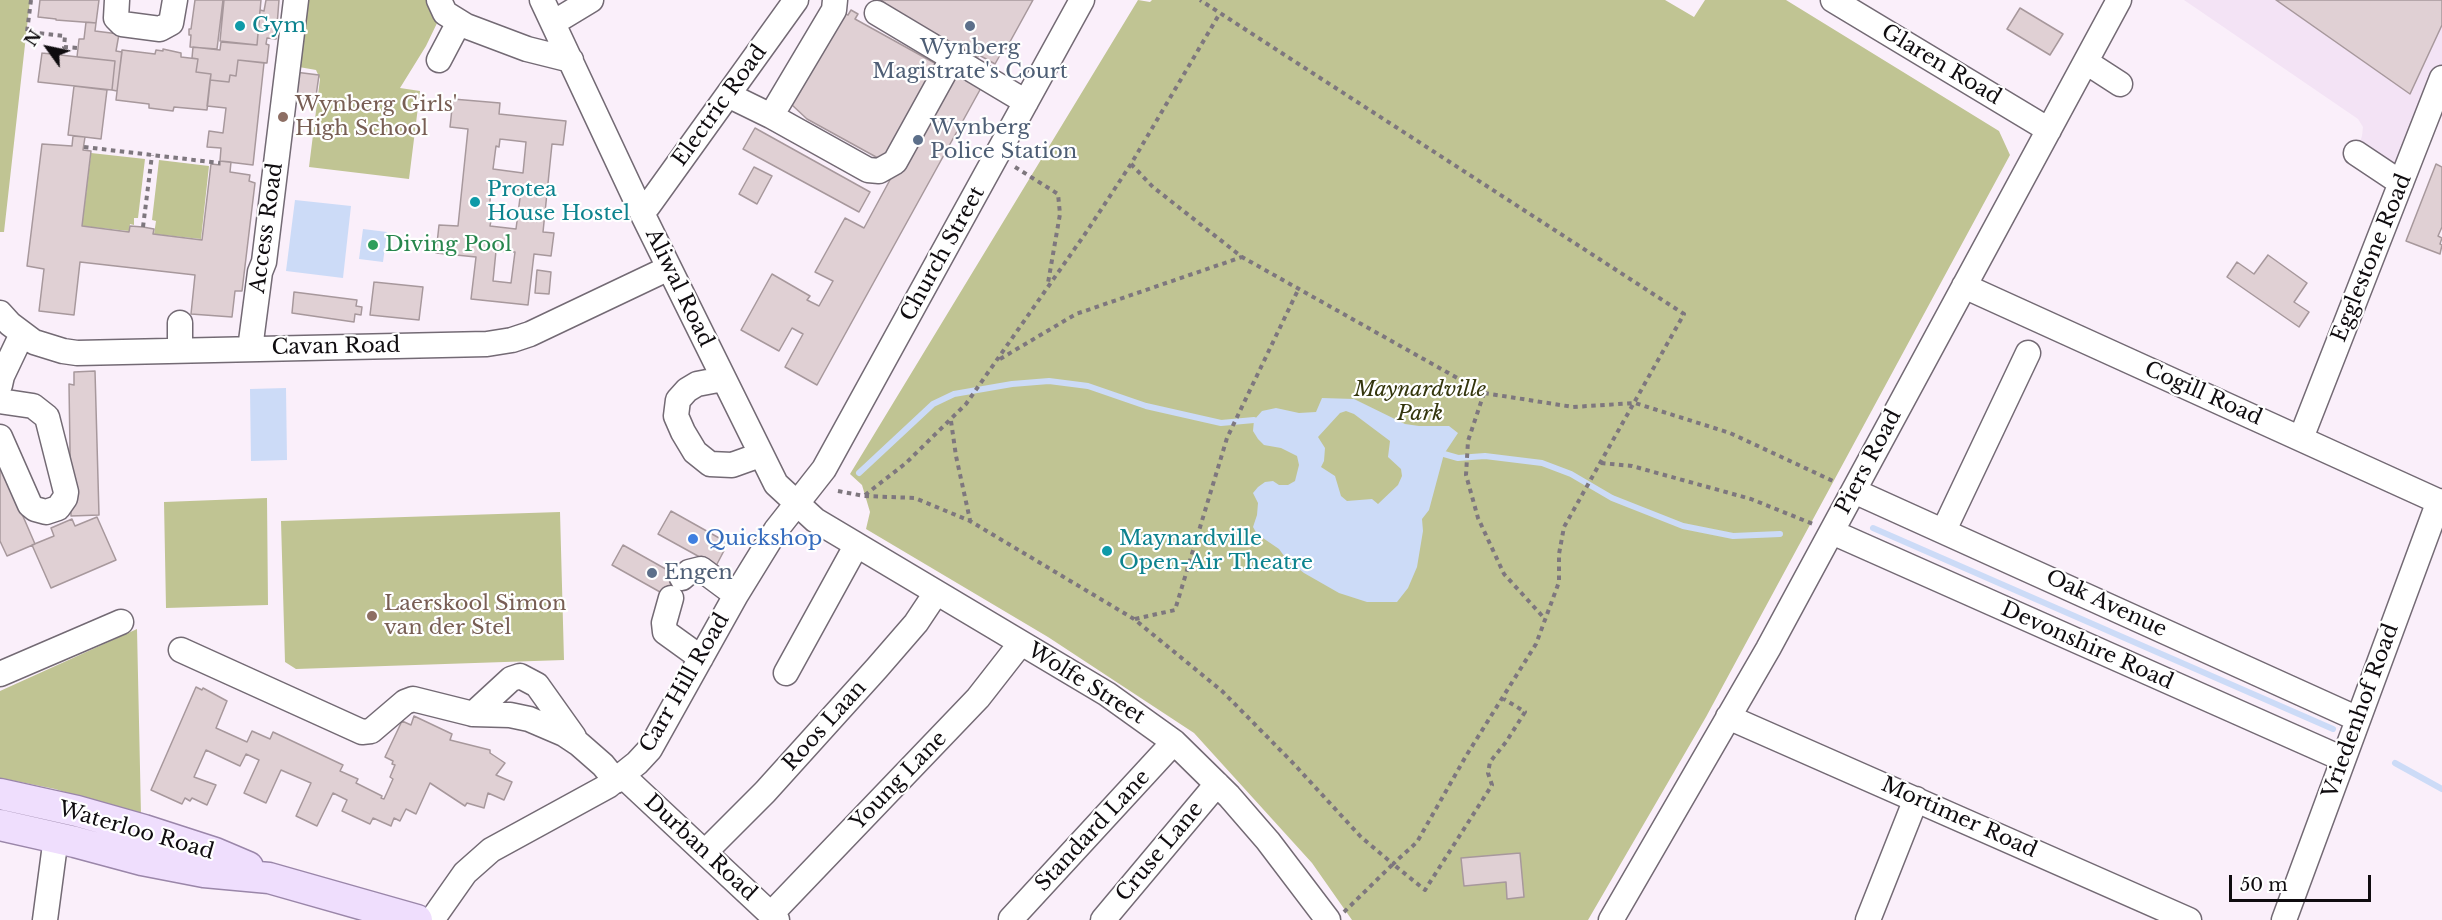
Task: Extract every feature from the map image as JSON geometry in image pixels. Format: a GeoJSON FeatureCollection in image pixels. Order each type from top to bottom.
{"type":"FeatureCollection","features":[{"type":"Feature","properties":{"kind":"main road","name":"Waterloo Road"},"geometry":{"type":"LineString","coordinates":[[0,794],[77,811],[144,830],[215,853],[269,878],[417,920]]}},
{"type":"Feature","properties":{"kind":"main road","name":"Waterloo Road"},"geometry":{"type":"LineString","coordinates":[[0,825],[142,860],[204,872],[269,878]]}},
{"type":"Feature","properties":{"kind":"street"},"geometry":{"type":"LineString","coordinates":[[117,0],[116,18],[122,24],[165,29],[171,23],[174,0]]}},
{"type":"Feature","properties":{"kind":"street","name":"Access Road"},"geometry":{"type":"LineString","coordinates":[[250,349],[260,272],[264,262],[296,0]]}},
{"type":"Feature","properties":{"kind":"street"},"geometry":{"type":"LineString","coordinates":[[439,0],[445,13],[459,22],[527,49],[570,60]]}},
{"type":"Feature","properties":{"kind":"street","name":"Aliwal Road"},"geometry":{"type":"LineString","coordinates":[[542,0],[641,211],[760,455],[776,484],[797,503]]}},
{"type":"Feature","properties":{"kind":"street"},"geometry":{"type":"LineString","coordinates":[[553,23],[591,0]]}},
{"type":"Feature","properties":{"kind":"street","name":"Electric Road"},"geometry":{"type":"LineString","coordinates":[[641,211],[648,206],[796,0]]}},
{"type":"Feature","properties":{"kind":"street"},"geometry":{"type":"LineString","coordinates":[[771,116],[834,10],[835,0]]}},
{"type":"Feature","properties":{"kind":"street","name":"Church Street"},"geometry":{"type":"LineString","coordinates":[[797,503],[824,469],[841,440],[1082,0]]}},
{"type":"Feature","properties":{"kind":"street","name":"Piers Road"},"geometry":{"type":"LineString","coordinates":[[1615,919],[1728,717],[1848,488],[1964,286],[2119,0]]}},
{"type":"Feature","properties":{"kind":"street","name":"Glaren Road"},"geometry":{"type":"LineString","coordinates":[[1848,4],[2049,130]]}},
{"type":"Feature","properties":{"kind":"street"},"geometry":{"type":"LineString","coordinates":[[877,13],[1026,102]]}},
{"type":"Feature","properties":{"kind":"street"},"geometry":{"type":"LineString","coordinates":[[439,60],[459,22]]}},
{"type":"Feature","properties":{"kind":"street"},"geometry":{"type":"LineString","coordinates":[[728,95],[868,170],[884,170],[895,162],[953,57]]}},
{"type":"Feature","properties":{"kind":"street"},"geometry":{"type":"LineString","coordinates":[[2086,62],[2120,84]]}},
{"type":"Feature","properties":{"kind":"street","name":"Egglestone Road"},"geometry":{"type":"LineString","coordinates":[[2301,438],[2442,78]]}},
{"type":"Feature","properties":{"kind":"street"},"geometry":{"type":"LineString","coordinates":[[2356,153],[2401,183]]}},
{"type":"Feature","properties":{"kind":"street","name":"Cavan Road"},"geometry":{"type":"LineString","coordinates":[[0,313],[22,334],[48,347],[70,352],[487,344],[512,340],[669,268]]}},
{"type":"Feature","properties":{"kind":"street","name":"Cogill Road"},"geometry":{"type":"LineString","coordinates":[[1964,286],[2441,502]]}},
{"type":"Feature","properties":{"kind":"street"},"geometry":{"type":"LineString","coordinates":[[180,322],[180,350]]}},
{"type":"Feature","properties":{"kind":"street"},"geometry":{"type":"LineString","coordinates":[[0,385],[22,334]]}},
{"type":"Feature","properties":{"kind":"street"},"geometry":{"type":"LineString","coordinates":[[1944,531],[2028,353]]}},
{"type":"Feature","properties":{"kind":"street"},"geometry":{"type":"LineString","coordinates":[[723,379],[697,384],[687,390],[678,400],[676,416],[683,432],[695,452],[710,464],[732,465],[760,455]]}},
{"type":"Feature","properties":{"kind":"street"},"geometry":{"type":"LineString","coordinates":[[0,402],[33,406],[47,417],[66,492],[58,508],[46,512],[30,505],[0,437]]}},
{"type":"Feature","properties":{"kind":"street","name":"Oak Avenue"},"geometry":{"type":"LineString","coordinates":[[1848,488],[2358,719]]}},
{"type":"Feature","properties":{"kind":"street","name":"Vriedenhof Road"},"geometry":{"type":"LineString","coordinates":[[2284,920],[2441,502]]}},
{"type":"Feature","properties":{"kind":"street","name":"Wolfe Street"},"geometry":{"type":"LineString","coordinates":[[797,503],[815,520],[856,546],[1107,694],[1174,742],[1217,784],[1335,917]]}},
{"type":"Feature","properties":{"kind":"street","name":"Carr Hill Road"},"geometry":{"type":"LineString","coordinates":[[432,920],[465,873],[490,850],[619,778],[650,749],[736,595],[776,530],[797,503]]}},
{"type":"Feature","properties":{"kind":"street","name":"Devonshire Road"},"geometry":{"type":"LineString","coordinates":[[1826,530],[2343,759]]}},
{"type":"Feature","properties":{"kind":"street"},"geometry":{"type":"LineString","coordinates":[[786,673],[856,546]]}},
{"type":"Feature","properties":{"kind":"street"},"geometry":{"type":"LineString","coordinates":[[700,658],[665,632],[664,623],[676,588],[689,572],[701,569],[736,595]]}},
{"type":"Feature","properties":{"kind":"street","name":"Roos Laan"},"geometry":{"type":"LineString","coordinates":[[705,852],[765,792],[877,668],[916,623],[936,593]]}},
{"type":"Feature","properties":{"kind":"street"},"geometry":{"type":"LineString","coordinates":[[0,674],[121,622]]}},
{"type":"Feature","properties":{"kind":"street","name":"Young Lane"},"geometry":{"type":"LineString","coordinates":[[774,917],[978,698],[1021,644]]}},
{"type":"Feature","properties":{"kind":"street"},"geometry":{"type":"LineString","coordinates":[[181,650],[362,732],[371,730],[405,702],[413,699],[473,714],[510,715],[529,719],[564,734],[579,744]]}},
{"type":"Feature","properties":{"kind":"street"},"geometry":{"type":"LineString","coordinates":[[473,714],[512,679],[520,676],[528,678],[537,685],[579,744]]}},
{"type":"Feature","properties":{"kind":"street","name":"Mortimer Road"},"geometry":{"type":"LineString","coordinates":[[1728,717],[2189,920]]}},
{"type":"Feature","properties":{"kind":"street","name":"Standard Lane"},"geometry":{"type":"LineString","coordinates":[[1011,919],[1174,742]]}},
{"type":"Feature","properties":{"kind":"street","name":"Durban Road"},"geometry":{"type":"LineString","coordinates":[[579,744],[705,852],[774,917]]}},
{"type":"Feature","properties":{"kind":"street","name":"Cruse Lane"},"geometry":{"type":"LineString","coordinates":[[1103,920],[1217,784]]}},
{"type":"Feature","properties":{"kind":"street"},"geometry":{"type":"LineString","coordinates":[[1868,920],[1916,799]]}},
{"type":"Feature","properties":{"kind":"street"},"geometry":{"type":"LineString","coordinates":[[45,920],[56,837]]}},
{"type":"Feature","properties":{"kind":"path"},"geometry":{"type":"LineString","coordinates":[[31,0],[27,32],[65,36],[64,47],[78,48]]}},
{"type":"Feature","properties":{"kind":"path"},"geometry":{"type":"LineString","coordinates":[[1200,0],[1684,314],[1564,527],[1559,554],[1559,582],[1536,644],[1504,699],[1466,756],[1417,842],[1335,917]]}},
{"type":"Feature","properties":{"kind":"path"},"geometry":{"type":"LineString","coordinates":[[864,496],[906,463],[966,404],[1131,164],[1220,13]]}},
{"type":"Feature","properties":{"kind":"path"},"geometry":{"type":"LineString","coordinates":[[84,147],[220,163]]}},
{"type":"Feature","properties":{"kind":"path"},"geometry":{"type":"LineString","coordinates":[[143,227],[152,155]]}},
{"type":"Feature","properties":{"kind":"path"},"geometry":{"type":"LineString","coordinates":[[1131,164],[1153,187],[1242,257],[1484,393],[1573,406],[1635,403],[1730,433],[1848,488]]}},
{"type":"Feature","properties":{"kind":"path"},"geometry":{"type":"LineString","coordinates":[[1015,167],[1058,194],[1060,214],[1048,286]]}},
{"type":"Feature","properties":{"kind":"path"},"geometry":{"type":"LineString","coordinates":[[997,361],[1076,314],[1242,257]]}},
{"type":"Feature","properties":{"kind":"path"},"geometry":{"type":"LineString","coordinates":[[1134,619],[1175,610],[1227,438],[1298,290]]}},
{"type":"Feature","properties":{"kind":"path"},"geometry":{"type":"LineString","coordinates":[[1484,393],[1468,441],[1466,475],[1478,518],[1504,574],[1545,619]]}},
{"type":"Feature","properties":{"kind":"path"},"geometry":{"type":"LineString","coordinates":[[951,421],[970,520]]}},
{"type":"Feature","properties":{"kind":"path"},"geometry":{"type":"LineString","coordinates":[[1601,463],[1632,466],[1751,499],[1826,530]]}},
{"type":"Feature","properties":{"kind":"path"},"geometry":{"type":"LineString","coordinates":[[838,491],[864,496],[915,498],[970,520],[1134,619],[1222,691],[1361,837],[1425,890],[1492,785],[1488,773],[1490,762],[1506,742],[1524,712],[1504,699]]}},
{"type":"Feature","properties":{"kind":"shaded area"},"geometry":{"type":"Polygon","coordinates":[[[2184,0],[2442,0],[2442,78],[2401,183],[2356,153],[2363,127],[2358,119],[2184,0]]]}},
{"type":"Feature","properties":{"kind":"green space"},"geometry":{"type":"Polygon","coordinates":[[[0,0],[30,0],[4,232],[0,232],[0,0]]]}},
{"type":"Feature","properties":{"kind":"green space"},"geometry":{"type":"Polygon","coordinates":[[[307,0],[434,0],[439,19],[426,46],[400,88],[420,91],[409,179],[309,167],[320,79],[316,70],[299,67],[307,0]]]}},
{"type":"Feature","properties":{"kind":"green space","name":"Maynardville Park"},"geometry":{"type":"Polygon","coordinates":[[[1138,0],[1150,2],[1152,0],[1665,0],[1694,17],[1705,0],[1786,0],[1999,131],[2010,155],[1706,717],[1588,920],[1352,920],[1312,863],[1194,733],[1048,637],[866,529],[870,512],[862,485],[850,474],[1138,0]]]}},
{"type":"Feature","properties":{"kind":"green space"},"geometry":{"type":"Polygon","coordinates":[[[91,153],[145,159],[138,218],[134,218],[134,225],[130,224],[129,231],[82,226],[91,153]]]}},
{"type":"Feature","properties":{"kind":"green space"},"geometry":{"type":"Polygon","coordinates":[[[159,160],[209,166],[201,239],[154,234],[156,221],[152,220],[159,160]]]}},
{"type":"Feature","properties":{"kind":"green space"},"geometry":{"type":"Polygon","coordinates":[[[267,498],[268,605],[166,608],[164,502],[267,498]]]}},
{"type":"Feature","properties":{"kind":"green space"},"geometry":{"type":"Polygon","coordinates":[[[560,512],[564,660],[296,669],[285,662],[281,521],[560,512]]]}},
{"type":"Feature","properties":{"kind":"green space"},"geometry":{"type":"Polygon","coordinates":[[[137,629],[141,815],[55,789],[0,778],[0,691],[137,629]]]}},
{"type":"Feature","properties":{"kind":"water"},"geometry":{"type":"Polygon","coordinates":[[[295,200],[351,206],[343,278],[286,271],[295,200]]]}},
{"type":"Feature","properties":{"kind":"water","name":"Diving Pool"},"geometry":{"type":"Polygon","coordinates":[[[363,229],[387,232],[383,262],[359,259],[363,229]]]}},
{"type":"Feature","properties":{"kind":"water"},"geometry":{"type":"Polygon","coordinates":[[[286,388],[287,460],[251,461],[250,389],[286,388]]]}},
{"type":"Feature","properties":{"kind":"water"},"geometry":{"type":"Polygon","coordinates":[[[1322,398],[1354,399],[1405,424],[1449,426],[1458,433],[1444,454],[1429,510],[1422,519],[1423,531],[1417,567],[1408,588],[1397,602],[1367,602],[1339,593],[1304,573],[1287,560],[1279,549],[1257,534],[1253,527],[1258,503],[1253,493],[1265,482],[1273,481],[1279,485],[1288,485],[1295,481],[1299,465],[1297,456],[1281,448],[1264,445],[1258,439],[1253,431],[1254,420],[1262,411],[1276,408],[1299,413],[1316,412],[1322,398]],[[1346,411],[1340,413],[1318,437],[1325,448],[1321,467],[1335,476],[1341,496],[1347,501],[1372,499],[1378,504],[1398,485],[1402,476],[1401,469],[1388,457],[1390,441],[1354,414],[1346,411]]]}},
{"type":"Feature","properties":{"kind":"building"},"geometry":{"type":"Polygon","coordinates":[[[40,0],[99,0],[96,23],[38,17],[40,0]]]}},
{"type":"Feature","properties":{"kind":"building"},"geometry":{"type":"Polygon","coordinates":[[[195,0],[223,0],[217,49],[190,47],[189,29],[191,29],[195,0]]]}},
{"type":"Feature","properties":{"kind":"building","name":"Gym"},"geometry":{"type":"Polygon","coordinates":[[[224,0],[261,0],[257,45],[220,41],[224,0]]]}},
{"type":"Feature","properties":{"kind":"building"},"geometry":{"type":"Polygon","coordinates":[[[266,0],[279,0],[276,39],[267,38],[266,44],[269,45],[267,63],[238,60],[236,76],[230,75],[229,82],[210,80],[211,74],[196,72],[198,59],[192,58],[193,47],[220,50],[221,42],[257,45],[260,10],[264,11],[266,0]]]}},
{"type":"Feature","properties":{"kind":"building","name":"Wynberg Magistrate's Court"},"geometry":{"type":"Polygon","coordinates":[[[880,0],[1033,0],[1006,49],[1004,48],[995,64],[883,5],[885,3],[880,0]]]}},
{"type":"Feature","properties":{"kind":"building"},"geometry":{"type":"Polygon","coordinates":[[[2276,0],[2442,0],[2442,25],[2410,94],[2276,0]]]}},
{"type":"Feature","properties":{"kind":"building"},"geometry":{"type":"Polygon","coordinates":[[[2020,8],[2063,34],[2050,55],[2007,29],[2020,8]]]}},
{"type":"Feature","properties":{"kind":"building"},"geometry":{"type":"Polygon","coordinates":[[[851,10],[858,14],[855,19],[940,66],[887,163],[807,119],[791,104],[841,12],[848,15],[851,10]]]}},
{"type":"Feature","properties":{"kind":"building"},"geometry":{"type":"Polygon","coordinates":[[[86,22],[96,23],[95,31],[119,34],[116,51],[122,52],[117,91],[112,90],[115,61],[77,57],[79,39],[84,39],[86,22]]]}},
{"type":"Feature","properties":{"kind":"building"},"geometry":{"type":"Polygon","coordinates":[[[163,49],[181,53],[181,57],[198,59],[196,72],[211,74],[207,110],[174,107],[173,111],[149,108],[149,104],[116,100],[122,50],[155,54],[156,50],[163,51],[163,49]]]}},
{"type":"Feature","properties":{"kind":"building"},"geometry":{"type":"Polygon","coordinates":[[[42,53],[115,61],[112,90],[38,82],[42,53]]]}},
{"type":"Feature","properties":{"kind":"building"},"geometry":{"type":"Polygon","coordinates":[[[238,60],[264,63],[253,165],[220,161],[221,148],[207,147],[209,131],[223,133],[226,108],[207,106],[210,80],[229,82],[230,75],[236,76],[238,60]]]}},
{"type":"Feature","properties":{"kind":"building"},"geometry":{"type":"Polygon","coordinates":[[[952,71],[981,88],[817,385],[785,367],[803,334],[792,328],[779,351],[741,330],[772,274],[810,296],[807,300],[819,306],[833,281],[815,272],[845,218],[864,228],[945,78],[952,71]]]}},
{"type":"Feature","properties":{"kind":"building"},"geometry":{"type":"Polygon","coordinates":[[[295,72],[319,75],[315,103],[291,100],[295,72]]]}},
{"type":"Feature","properties":{"kind":"building"},"geometry":{"type":"Polygon","coordinates":[[[74,86],[107,90],[101,139],[68,135],[74,86]]]}},
{"type":"Feature","properties":{"kind":"building","name":"Protea House Hostel"},"geometry":{"type":"Polygon","coordinates":[[[453,99],[500,103],[499,114],[566,121],[563,145],[552,144],[543,232],[554,233],[551,256],[534,254],[528,305],[471,299],[476,257],[436,253],[439,225],[458,226],[468,129],[450,127],[453,99]],[[500,139],[499,147],[496,146],[493,169],[523,173],[526,142],[500,139]],[[491,187],[489,215],[492,215],[490,226],[516,229],[521,190],[491,187]],[[496,251],[493,281],[511,283],[515,252],[496,251]]]}},
{"type":"Feature","properties":{"kind":"building"},"geometry":{"type":"Polygon","coordinates":[[[755,128],[870,192],[859,212],[743,149],[755,128]]]}},
{"type":"Feature","properties":{"kind":"building"},"geometry":{"type":"Polygon","coordinates":[[[73,136],[85,137],[83,150],[91,151],[82,226],[129,232],[130,226],[143,227],[154,229],[153,234],[202,240],[211,164],[220,165],[220,161],[231,162],[230,172],[250,175],[249,181],[255,183],[242,291],[235,291],[232,317],[191,314],[195,275],[80,262],[74,315],[39,311],[44,269],[27,266],[42,144],[72,146],[73,136]]]}},
{"type":"Feature","properties":{"kind":"building"},"geometry":{"type":"Polygon","coordinates":[[[2436,164],[2442,167],[2442,227],[2438,236],[2442,238],[2440,254],[2406,241],[2436,164]]]}},
{"type":"Feature","properties":{"kind":"building"},"geometry":{"type":"Polygon","coordinates":[[[754,167],[772,176],[757,204],[739,194],[754,167]]]}},
{"type":"Feature","properties":{"kind":"building"},"geometry":{"type":"Polygon","coordinates":[[[2268,255],[2307,283],[2294,302],[2309,312],[2299,327],[2227,277],[2237,262],[2254,274],[2268,255]]]}},
{"type":"Feature","properties":{"kind":"building"},"geometry":{"type":"Polygon","coordinates":[[[537,270],[551,272],[549,294],[535,293],[537,270]]]}},
{"type":"Feature","properties":{"kind":"building"},"geometry":{"type":"Polygon","coordinates":[[[374,282],[423,287],[419,320],[370,315],[374,282]]]}},
{"type":"Feature","properties":{"kind":"building"},"geometry":{"type":"Polygon","coordinates":[[[294,292],[357,300],[356,306],[362,307],[361,315],[355,314],[354,322],[292,313],[294,292]]]}},
{"type":"Feature","properties":{"kind":"building"},"geometry":{"type":"Polygon","coordinates":[[[95,371],[99,515],[71,516],[69,384],[74,385],[74,372],[95,371]]]}},
{"type":"Feature","properties":{"kind":"building"},"geometry":{"type":"Polygon","coordinates":[[[0,463],[35,544],[7,556],[0,541],[0,463]]]}},
{"type":"Feature","properties":{"kind":"building","name":"Quickshop"},"geometry":{"type":"Polygon","coordinates":[[[671,511],[728,543],[716,566],[658,534],[671,511]]]}},
{"type":"Feature","properties":{"kind":"building"},"geometry":{"type":"Polygon","coordinates":[[[97,517],[116,560],[51,588],[32,545],[54,536],[51,528],[72,519],[75,526],[97,517]]]}},
{"type":"Feature","properties":{"kind":"building"},"geometry":{"type":"Polygon","coordinates":[[[623,545],[687,581],[676,601],[612,565],[623,545]]]}},
{"type":"Feature","properties":{"kind":"building"},"geometry":{"type":"Polygon","coordinates":[[[196,687],[202,690],[203,688],[227,701],[216,728],[247,742],[252,731],[270,739],[273,732],[343,765],[340,771],[358,779],[356,783],[384,799],[393,779],[390,777],[395,765],[392,764],[393,761],[385,757],[402,721],[411,725],[414,716],[452,734],[450,740],[490,750],[490,753],[505,763],[496,775],[512,782],[504,800],[488,793],[484,808],[467,803],[465,806],[430,783],[416,814],[406,809],[400,821],[394,818],[391,826],[373,818],[370,824],[342,811],[347,800],[333,793],[317,826],[296,816],[311,783],[281,770],[266,803],[244,793],[259,760],[246,754],[240,766],[206,750],[194,777],[216,785],[207,805],[192,798],[190,801],[185,798],[182,804],[151,790],[196,687]]]}},
{"type":"Feature","properties":{"kind":"building"},"geometry":{"type":"Polygon","coordinates":[[[1520,853],[1524,897],[1507,899],[1506,882],[1464,886],[1461,858],[1520,853]]]}},
{"type":"Feature","properties":{"kind":"waterway"},"geometry":{"type":"LineString","coordinates":[[859,473],[933,404],[954,394],[1012,384],[1049,381],[1088,386],[1146,406],[1221,423],[1254,420]]}},
{"type":"Feature","properties":{"kind":"waterway"},"geometry":{"type":"LineString","coordinates":[[1444,454],[1458,458],[1485,456],[1542,463],[1571,474],[1612,498],[1683,526],[1733,536],[1780,534]]}},
{"type":"Feature","properties":{"kind":"waterway"},"geometry":{"type":"LineString","coordinates":[[1873,528],[2333,729]]}},
{"type":"Feature","properties":{"kind":"waterway"},"geometry":{"type":"LineString","coordinates":[[2395,763],[2442,789]]}},
{"type":"Feature","properties":{"kind":"place","name":"Gym"},"geometry":{"type":"Point","coordinates":[240,26]}},
{"type":"Feature","properties":{"kind":"place","name":"Wynberg Magistrate's Court"},"geometry":{"type":"Point","coordinates":[970,26]}},
{"type":"Feature","properties":{"kind":"place","name":"Wynberg Girls' High School"},"geometry":{"type":"Point","coordinates":[283,117]}},
{"type":"Feature","properties":{"kind":"place","name":"Wynberg Police Station"},"geometry":{"type":"Point","coordinates":[918,140]}},
{"type":"Feature","properties":{"kind":"place","name":"Protea House Hostel"},"geometry":{"type":"Point","coordinates":[475,202]}},
{"type":"Feature","properties":{"kind":"place","name":"Diving Pool"},"geometry":{"type":"Point","coordinates":[373,245]}},
{"type":"Feature","properties":{"kind":"place","name":"Quickshop"},"geometry":{"type":"Point","coordinates":[693,539]}},
{"type":"Feature","properties":{"kind":"place","name":"Maynardville Open-Air Theatre"},"geometry":{"type":"Point","coordinates":[1107,551]}},
{"type":"Feature","properties":{"kind":"place","name":"Engen"},"geometry":{"type":"Point","coordinates":[652,573]}},
{"type":"Feature","properties":{"kind":"place","name":"Laerskool Simon van der Stel"},"geometry":{"type":"Point","coordinates":[372,616]}}]}
